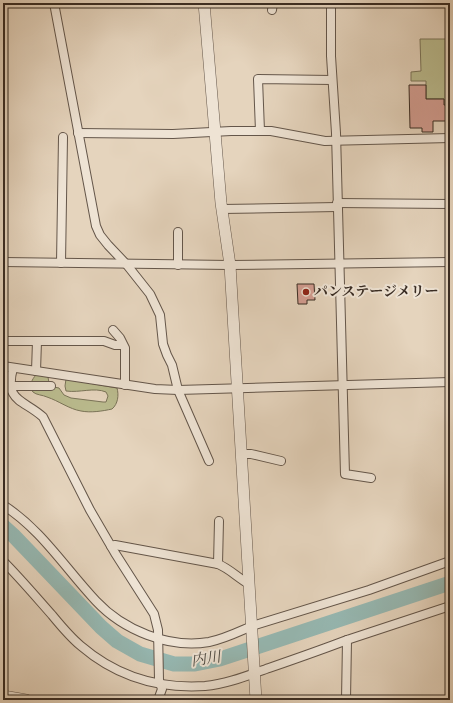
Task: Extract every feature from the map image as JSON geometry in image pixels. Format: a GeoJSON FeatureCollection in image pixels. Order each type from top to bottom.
{"type":"FeatureCollection","features":[{"type":"Feature","properties":{"kind":"street"},"geometry":{"type":"LineString","coordinates":[[54,3],[96,226],[104,240],[127,265],[150,294],[160,315],[163,344],[172,365],[178,390],[209,461]]}},
{"type":"Feature","properties":{"kind":"street"},"geometry":{"type":"LineString","coordinates":[[204,3],[214,132],[222,209],[230,265],[256,700]]}},
{"type":"Feature","properties":{"kind":"street"},"geometry":{"type":"LineString","coordinates":[[331,3],[331,56],[336,141],[338,263],[345,474],[371,478]]}},
{"type":"Feature","properties":{"kind":"street"},"geometry":{"type":"LineString","coordinates":[[260,131],[258,79],[332,80]]}},
{"type":"Feature","properties":{"kind":"street"},"geometry":{"type":"LineString","coordinates":[[78,133],[173,134],[260,131],[285,133],[325,141],[450,138]]}},
{"type":"Feature","properties":{"kind":"street"},"geometry":{"type":"LineString","coordinates":[[61,263],[63,137]]}},
{"type":"Feature","properties":{"kind":"street"},"geometry":{"type":"LineString","coordinates":[[222,209],[337,205],[450,204]]}},
{"type":"Feature","properties":{"kind":"street"},"geometry":{"type":"LineString","coordinates":[[178,232],[178,265]]}},
{"type":"Feature","properties":{"kind":"street"},"geometry":{"type":"LineString","coordinates":[[3,262],[127,265],[450,262]]}},
{"type":"Feature","properties":{"kind":"street"},"geometry":{"type":"LineString","coordinates":[[112,330],[120,338],[122,345],[125,348],[125,385]]}},
{"type":"Feature","properties":{"kind":"street"},"geometry":{"type":"LineString","coordinates":[[3,341],[104,341],[115,345],[122,345]]}},
{"type":"Feature","properties":{"kind":"street"},"geometry":{"type":"LineString","coordinates":[[36,371],[37,341]]}},
{"type":"Feature","properties":{"kind":"street"},"geometry":{"type":"LineString","coordinates":[[3,366],[155,390],[237,389],[450,382]]}},
{"type":"Feature","properties":{"kind":"street"},"geometry":{"type":"LineString","coordinates":[[8,388],[13,368]]}},
{"type":"Feature","properties":{"kind":"street"},"geometry":{"type":"LineString","coordinates":[[8,388],[52,386]]}},
{"type":"Feature","properties":{"kind":"street"},"geometry":{"type":"LineString","coordinates":[[8,388],[20,402],[35,410],[43,417],[84,498],[111,546],[154,614],[158,630],[160,682],[162,690],[158,700]]}},
{"type":"Feature","properties":{"kind":"street"},"geometry":{"type":"LineString","coordinates":[[241,454],[251,454],[281,461]]}},
{"type":"Feature","properties":{"kind":"street"},"geometry":{"type":"LineString","coordinates":[[3,505],[36,531],[97,602],[120,621],[159,640],[187,644],[209,642],[235,634],[369,590],[450,561]]}},
{"type":"Feature","properties":{"kind":"street"},"geometry":{"type":"LineString","coordinates":[[218,564],[219,521]]}},
{"type":"Feature","properties":{"kind":"street"},"geometry":{"type":"LineString","coordinates":[[111,546],[119,545],[218,564],[228,568],[241,579],[250,584]]}},
{"type":"Feature","properties":{"kind":"street"},"geometry":{"type":"LineString","coordinates":[[3,561],[80,645],[98,660],[121,673],[149,682],[206,686],[230,680],[450,606]]}},
{"type":"Feature","properties":{"kind":"street"},"geometry":{"type":"LineString","coordinates":[[346,700],[347,640]]}},
{"type":"Feature","properties":{"kind":"street"},"geometry":{"type":"LineString","coordinates":[[3,696],[26,700]]}},
{"type":"Feature","properties":{"kind":"green space"},"geometry":{"type":"Polygon","coordinates":[[[420,39],[450,39],[450,105],[444,105],[444,99],[426,99],[426,81],[411,81],[411,72],[421,71],[420,39]]]}},
{"type":"Feature","properties":{"kind":"green space"},"geometry":{"type":"Polygon","coordinates":[[[36,375],[44,375],[48,377],[49,383],[54,387],[59,388],[64,395],[71,398],[106,402],[108,396],[106,392],[97,390],[66,391],[66,379],[117,388],[117,402],[112,409],[97,412],[81,411],[68,407],[33,392],[31,385],[36,375]]]}},
{"type":"Feature","properties":{"kind":"building"},"geometry":{"type":"Polygon","coordinates":[[[409,85],[426,85],[426,99],[444,99],[444,105],[450,105],[450,121],[433,121],[433,132],[422,132],[422,128],[410,128],[409,85]]]}},
{"type":"Feature","properties":{"kind":"building","name":"パンステージメリー"},"geometry":{"type":"Polygon","coordinates":[[[297,284],[314,284],[315,300],[307,300],[307,304],[298,304],[297,284]]]}},
{"type":"Feature","properties":{"kind":"waterway","name":"内川"},"geometry":{"type":"LineString","coordinates":[[3,526],[101,627],[117,641],[140,654],[174,664],[195,664],[220,659],[450,583]]}},
{"type":"Feature","properties":{"kind":"place","name":"パンステージメリー"},"geometry":{"type":"Point","coordinates":[306,292]}}]}
